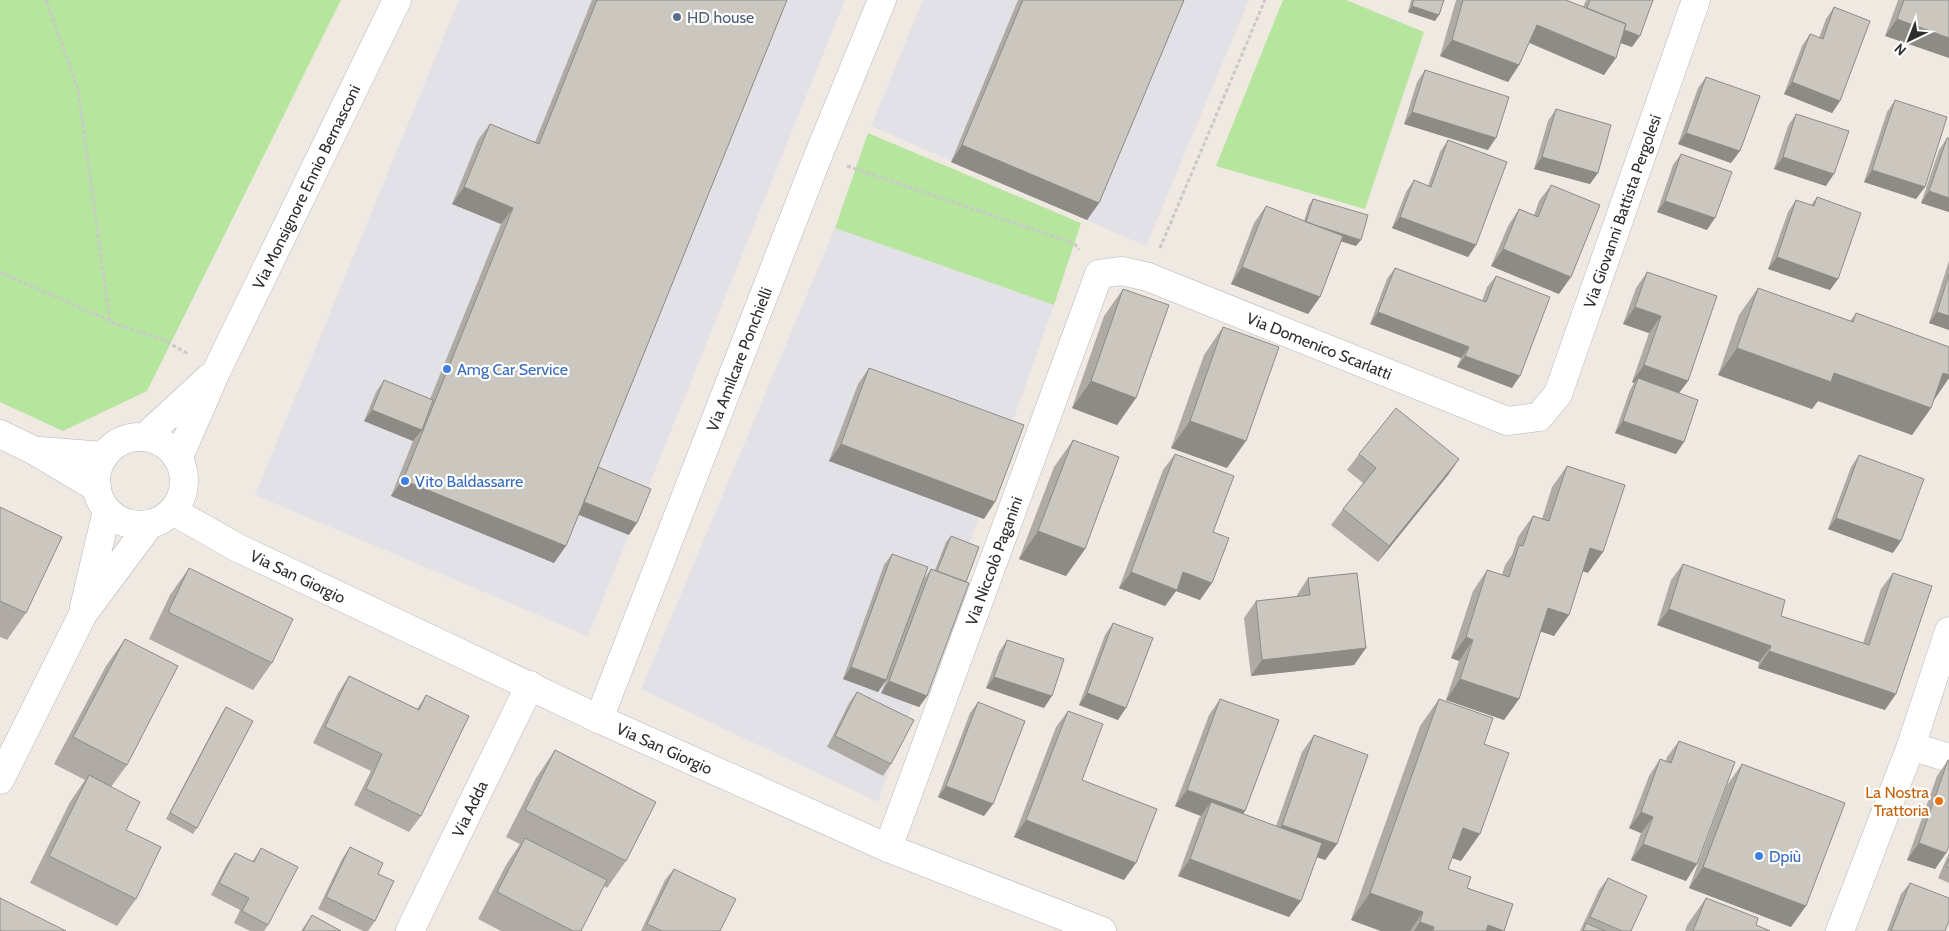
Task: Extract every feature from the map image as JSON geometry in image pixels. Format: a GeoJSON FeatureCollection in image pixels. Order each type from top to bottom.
{"type":"FeatureCollection","features":[{"type":"Feature","properties":{"kind":"street","name":"Via Monsignore Ennio Bernasconi"},"geometry":{"type":"LineString","coordinates":[[178,459],[216,372],[397,0]]}},
{"type":"Feature","properties":{"kind":"street","name":"Via Amilcare Ponchielli"},"geometry":{"type":"LineString","coordinates":[[599,719],[818,156],[882,0]]}},
{"type":"Feature","properties":{"kind":"street","name":"Via Giovanni Battista Pergolesi"},"geometry":{"type":"LineString","coordinates":[[1540,417],[1558,394],[1696,0]]}},
{"type":"Feature","properties":{"kind":"street","name":"Via Domenico Scarlatti"},"geometry":{"type":"LineString","coordinates":[[1099,274],[1122,271],[1148,277],[1507,421],[1540,417]]}},
{"type":"Feature","properties":{"kind":"street","name":"Via Niccolò Paganini"},"geometry":{"type":"LineString","coordinates":[[888,848],[1099,274]]}},
{"type":"Feature","properties":{"kind":"street","name":"Via Monsignore Ennio Bernasconi"},"geometry":{"type":"LineString","coordinates":[[145,437],[216,372]]}},
{"type":"Feature","properties":{"kind":"street","name":"Via San Giorgio"},"geometry":{"type":"LineString","coordinates":[[0,434],[33,450],[102,499],[120,520],[134,525],[161,518],[236,547],[599,719],[888,848],[1102,931]]}},
{"type":"Feature","properties":{"kind":"street"},"geometry":{"type":"LineString","coordinates":[[83,614],[102,499],[104,456],[114,445],[129,438],[145,437],[164,444],[178,459]]}},
{"type":"Feature","properties":{"kind":"street","name":"Via San Giorgio"},"geometry":{"type":"LineString","coordinates":[[33,450],[104,456]]}},
{"type":"Feature","properties":{"kind":"street","name":"Via San Giorgio"},"geometry":{"type":"LineString","coordinates":[[178,459],[184,472],[184,486],[236,547]]}},
{"type":"Feature","properties":{"kind":"street"},"geometry":{"type":"LineString","coordinates":[[0,780],[83,614],[161,518],[180,499],[184,486]]}},
{"type":"Feature","properties":{"kind":"street"},"geometry":{"type":"LineString","coordinates":[[1840,931],[1911,746],[1949,630]]}},
{"type":"Feature","properties":{"kind":"street","name":"Via Adda"},"geometry":{"type":"LineString","coordinates":[[410,931],[530,685]]}},
{"type":"Feature","properties":{"kind":"street"},"geometry":{"type":"LineString","coordinates":[[1911,746],[1949,758]]}},
{"type":"Feature","properties":{"kind":"path"},"geometry":{"type":"LineString","coordinates":[[46,0],[78,88],[110,322]]}},
{"type":"Feature","properties":{"kind":"path"},"geometry":{"type":"LineString","coordinates":[[1148,277],[1265,0]]}},
{"type":"Feature","properties":{"kind":"path"},"geometry":{"type":"LineString","coordinates":[[818,156],[1074,243],[1099,274]]}},
{"type":"Feature","properties":{"kind":"path"},"geometry":{"type":"LineString","coordinates":[[0,272],[110,322],[162,339],[216,372]]}},
{"type":"Feature","properties":{"kind":"shaded area"},"geometry":{"type":"Polygon","coordinates":[[[459,0],[845,0],[588,636],[255,495],[459,0]]]}},
{"type":"Feature","properties":{"kind":"shaded area"},"geometry":{"type":"Polygon","coordinates":[[[923,0],[1249,0],[1146,246],[871,126],[923,0]]]}},
{"type":"Feature","properties":{"kind":"shaded area"},"geometry":{"type":"Polygon","coordinates":[[[835,228],[1054,305],[878,802],[641,689],[835,228]]]}},
{"type":"Feature","properties":{"kind":"green space"},"geometry":{"type":"Polygon","coordinates":[[[0,0],[341,0],[147,391],[63,431],[0,402],[0,0]]]}},
{"type":"Feature","properties":{"kind":"green space"},"geometry":{"type":"Polygon","coordinates":[[[1283,0],[1346,0],[1424,32],[1365,209],[1216,166],[1283,0]]]}},
{"type":"Feature","properties":{"kind":"green space"},"geometry":{"type":"Polygon","coordinates":[[[868,133],[1081,223],[1054,305],[835,228],[868,133]]]}},
{"type":"Feature","properties":{"kind":"building"},"geometry":{"type":"Polygon","coordinates":[[[597,0],[787,0],[566,546],[403,480],[513,208],[464,187],[490,124],[539,144],[597,0]]]}},
{"type":"Feature","properties":{"kind":"building"},"geometry":{"type":"Polygon","coordinates":[[[1023,0],[1184,0],[1099,203],[962,145],[1023,0]]]}},
{"type":"Feature","properties":{"kind":"building"},"geometry":{"type":"Polygon","coordinates":[[[1414,0],[1444,0],[1439,15],[1412,6],[1414,0]]]}},
{"type":"Feature","properties":{"kind":"building"},"geometry":{"type":"Polygon","coordinates":[[[1463,0],[1566,0],[1626,24],[1616,58],[1537,25],[1519,65],[1452,40],[1463,0]]]}},
{"type":"Feature","properties":{"kind":"building"},"geometry":{"type":"Polygon","coordinates":[[[1590,0],[1653,0],[1640,36],[1624,30],[1626,24],[1587,8],[1590,0]]]}},
{"type":"Feature","properties":{"kind":"building"},"geometry":{"type":"Polygon","coordinates":[[[1904,0],[1949,0],[1949,38],[1897,19],[1904,0]]]}},
{"type":"Feature","properties":{"kind":"building"},"geometry":{"type":"Polygon","coordinates":[[[1834,7],[1870,21],[1840,101],[1792,82],[1810,34],[1823,39],[1834,7]]]}},
{"type":"Feature","properties":{"kind":"building"},"geometry":{"type":"Polygon","coordinates":[[[1425,70],[1509,97],[1496,138],[1412,112],[1425,70]]]}},
{"type":"Feature","properties":{"kind":"building"},"geometry":{"type":"Polygon","coordinates":[[[1706,77],[1760,96],[1740,151],[1686,133],[1706,77]]]}},
{"type":"Feature","properties":{"kind":"building"},"geometry":{"type":"Polygon","coordinates":[[[1895,100],[1947,117],[1925,187],[1872,170],[1895,100]]]}},
{"type":"Feature","properties":{"kind":"building"},"geometry":{"type":"Polygon","coordinates":[[[1556,109],[1611,125],[1598,173],[1542,157],[1556,109]]]}},
{"type":"Feature","properties":{"kind":"building"},"geometry":{"type":"Polygon","coordinates":[[[1796,114],[1849,131],[1834,174],[1783,157],[1796,114]]]}},
{"type":"Feature","properties":{"kind":"building"},"geometry":{"type":"Polygon","coordinates":[[[1947,138],[1949,138],[1949,198],[1929,191],[1947,138]]]}},
{"type":"Feature","properties":{"kind":"building"},"geometry":{"type":"Polygon","coordinates":[[[1448,140],[1507,162],[1476,245],[1400,217],[1414,180],[1431,187],[1448,140]]]}},
{"type":"Feature","properties":{"kind":"building"},"geometry":{"type":"Polygon","coordinates":[[[1681,154],[1732,172],[1715,218],[1665,201],[1681,154]]]}},
{"type":"Feature","properties":{"kind":"building"},"geometry":{"type":"Polygon","coordinates":[[[1551,185],[1600,205],[1571,277],[1503,249],[1519,209],[1538,217],[1551,185]]]}},
{"type":"Feature","properties":{"kind":"building"},"geometry":{"type":"Polygon","coordinates":[[[1817,197],[1861,213],[1838,279],[1777,257],[1796,200],[1814,206],[1817,197]]]}},
{"type":"Feature","properties":{"kind":"building"},"geometry":{"type":"Polygon","coordinates":[[[1313,199],[1368,215],[1361,240],[1306,222],[1313,199]]]}},
{"type":"Feature","properties":{"kind":"building"},"geometry":{"type":"Polygon","coordinates":[[[1266,206],[1343,236],[1320,297],[1242,267],[1266,206]]]}},
{"type":"Feature","properties":{"kind":"building"},"geometry":{"type":"Polygon","coordinates":[[[1395,268],[1486,302],[1496,276],[1550,297],[1520,376],[1465,356],[1469,347],[1378,312],[1395,268]]]}},
{"type":"Feature","properties":{"kind":"building"},"geometry":{"type":"Polygon","coordinates":[[[1647,272],[1717,296],[1688,381],[1644,365],[1661,316],[1635,307],[1647,272]]]}},
{"type":"Feature","properties":{"kind":"building"},"geometry":{"type":"Polygon","coordinates":[[[1949,274],[1949,316],[1937,312],[1949,274]]]}},
{"type":"Feature","properties":{"kind":"building"},"geometry":{"type":"Polygon","coordinates":[[[1758,288],[1853,322],[1856,313],[1949,347],[1949,375],[1943,373],[1931,408],[1834,373],[1831,382],[1737,348],[1758,288]]]}},
{"type":"Feature","properties":{"kind":"building"},"geometry":{"type":"Polygon","coordinates":[[[1123,289],[1169,305],[1136,398],[1091,381],[1123,289]]]}},
{"type":"Feature","properties":{"kind":"building"},"geometry":{"type":"Polygon","coordinates":[[[1223,327],[1279,347],[1246,441],[1190,421],[1223,327]]]}},
{"type":"Feature","properties":{"kind":"building"},"geometry":{"type":"Polygon","coordinates":[[[869,368],[1024,425],[995,502],[841,444],[869,368]]]}},
{"type":"Feature","properties":{"kind":"building"},"geometry":{"type":"Polygon","coordinates":[[[1638,378],[1698,400],[1684,442],[1623,421],[1638,378]]]}},
{"type":"Feature","properties":{"kind":"building"},"geometry":{"type":"Polygon","coordinates":[[[384,380],[433,400],[422,430],[372,410],[384,380]]]}},
{"type":"Feature","properties":{"kind":"building"},"geometry":{"type":"Polygon","coordinates":[[[1396,408],[1459,459],[1389,546],[1343,509],[1376,468],[1359,454],[1396,408]]]}},
{"type":"Feature","properties":{"kind":"building"},"geometry":{"type":"Polygon","coordinates":[[[1073,440],[1119,457],[1085,549],[1038,531],[1073,440]]]}},
{"type":"Feature","properties":{"kind":"building"},"geometry":{"type":"Polygon","coordinates":[[[1175,454],[1234,476],[1213,532],[1229,538],[1212,583],[1183,572],[1177,590],[1131,572],[1175,454]]]}},
{"type":"Feature","properties":{"kind":"building"},"geometry":{"type":"Polygon","coordinates":[[[1859,455],[1924,479],[1901,541],[1836,518],[1859,455]]]}},
{"type":"Feature","properties":{"kind":"building"},"geometry":{"type":"Polygon","coordinates":[[[1567,466],[1625,485],[1603,552],[1590,548],[1569,615],[1548,608],[1519,699],[1460,679],[1473,640],[1466,637],[1487,570],[1509,577],[1519,545],[1523,546],[1533,516],[1549,521],[1567,466]]]}},
{"type":"Feature","properties":{"kind":"building"},"geometry":{"type":"Polygon","coordinates":[[[598,467],[651,489],[637,523],[584,502],[598,467]]]}},
{"type":"Feature","properties":{"kind":"building"},"geometry":{"type":"Polygon","coordinates":[[[0,507],[62,537],[26,613],[0,601],[0,507]]]}},
{"type":"Feature","properties":{"kind":"building"},"geometry":{"type":"Polygon","coordinates":[[[951,536],[979,547],[966,582],[937,571],[951,536]]]}},
{"type":"Feature","properties":{"kind":"building"},"geometry":{"type":"Polygon","coordinates":[[[892,554],[928,567],[886,680],[851,667],[892,554]]]}},
{"type":"Feature","properties":{"kind":"building"},"geometry":{"type":"Polygon","coordinates":[[[1683,564],[1785,600],[1781,616],[1869,645],[1893,573],[1932,586],[1896,694],[1769,651],[1771,646],[1669,609],[1683,564]]]}},
{"type":"Feature","properties":{"kind":"building"},"geometry":{"type":"Polygon","coordinates":[[[189,568],[293,619],[272,663],[168,612],[189,568]]]}},
{"type":"Feature","properties":{"kind":"building"},"geometry":{"type":"Polygon","coordinates":[[[931,569],[969,583],[927,696],[889,681],[931,569]]]}},
{"type":"Feature","properties":{"kind":"building"},"geometry":{"type":"Polygon","coordinates":[[[1357,573],[1366,648],[1262,660],[1256,601],[1310,595],[1308,578],[1357,573]]]}},
{"type":"Feature","properties":{"kind":"building"},"geometry":{"type":"Polygon","coordinates":[[[1113,623],[1153,638],[1126,708],[1087,693],[1113,623]]]}},
{"type":"Feature","properties":{"kind":"building"},"geometry":{"type":"Polygon","coordinates":[[[125,639],[178,666],[127,765],[73,737],[125,639]]]}},
{"type":"Feature","properties":{"kind":"building"},"geometry":{"type":"Polygon","coordinates":[[[1007,640],[1064,659],[1052,696],[994,677],[1007,640]]]}},
{"type":"Feature","properties":{"kind":"building"},"geometry":{"type":"Polygon","coordinates":[[[349,676],[419,710],[426,695],[469,716],[421,816],[366,789],[382,754],[325,727],[349,676]]]}},
{"type":"Feature","properties":{"kind":"building"},"geometry":{"type":"Polygon","coordinates":[[[857,692],[914,720],[891,764],[835,736],[857,692]]]}},
{"type":"Feature","properties":{"kind":"building"},"geometry":{"type":"Polygon","coordinates":[[[1220,699],[1279,720],[1245,811],[1187,790],[1220,699]]]}},
{"type":"Feature","properties":{"kind":"building"},"geometry":{"type":"Polygon","coordinates":[[[1439,699],[1493,718],[1484,744],[1509,753],[1480,834],[1463,828],[1448,869],[1471,877],[1467,888],[1513,904],[1504,931],[1488,925],[1486,931],[1433,931],[1434,927],[1420,922],[1423,912],[1370,893],[1439,699]]]}},
{"type":"Feature","properties":{"kind":"building"},"geometry":{"type":"Polygon","coordinates":[[[978,702],[1025,721],[993,804],[946,786],[978,702]]]}},
{"type":"Feature","properties":{"kind":"building"},"geometry":{"type":"Polygon","coordinates":[[[226,707],[253,721],[197,828],[170,813],[226,707]]]}},
{"type":"Feature","properties":{"kind":"building"},"geometry":{"type":"Polygon","coordinates":[[[1068,711],[1103,724],[1082,780],[1157,809],[1136,863],[1026,820],[1068,711]]]}},
{"type":"Feature","properties":{"kind":"building"},"geometry":{"type":"Polygon","coordinates":[[[1314,735],[1368,755],[1337,844],[1282,825],[1314,735]]]}},
{"type":"Feature","properties":{"kind":"building"},"geometry":{"type":"Polygon","coordinates":[[[1679,741],[1735,762],[1697,864],[1643,844],[1653,817],[1641,812],[1660,759],[1671,763],[1679,741]]]}},
{"type":"Feature","properties":{"kind":"building"},"geometry":{"type":"Polygon","coordinates":[[[555,750],[656,802],[626,861],[525,810],[555,750]]]}},
{"type":"Feature","properties":{"kind":"building"},"geometry":{"type":"Polygon","coordinates":[[[1948,760],[1949,846],[1946,853],[1919,843],[1948,760]]]}},
{"type":"Feature","properties":{"kind":"building","name":"Dpiù"},"geometry":{"type":"Polygon","coordinates":[[[1742,764],[1845,803],[1806,906],[1703,867],[1742,764]]]}},
{"type":"Feature","properties":{"kind":"building"},"geometry":{"type":"Polygon","coordinates":[[[89,775],[140,802],[126,830],[161,847],[136,899],[49,856],[89,775]]]}},
{"type":"Feature","properties":{"kind":"building"},"geometry":{"type":"Polygon","coordinates":[[[1211,802],[1322,843],[1301,901],[1190,859],[1211,802]]]}},
{"type":"Feature","properties":{"kind":"building"},"geometry":{"type":"Polygon","coordinates":[[[525,838],[607,880],[581,931],[573,931],[497,892],[525,838]]]}},
{"type":"Feature","properties":{"kind":"building"},"geometry":{"type":"Polygon","coordinates":[[[350,847],[383,863],[378,874],[394,881],[375,921],[326,897],[350,847]]]}},
{"type":"Feature","properties":{"kind":"building"},"geometry":{"type":"Polygon","coordinates":[[[261,848],[298,867],[268,925],[242,911],[249,898],[219,883],[235,853],[254,862],[261,848]]]}},
{"type":"Feature","properties":{"kind":"building"},"geometry":{"type":"Polygon","coordinates":[[[674,869],[736,899],[720,931],[662,931],[647,924],[674,869]]]}},
{"type":"Feature","properties":{"kind":"building"},"geometry":{"type":"Polygon","coordinates":[[[1608,878],[1647,896],[1631,931],[1622,931],[1590,917],[1608,878]]]}},
{"type":"Feature","properties":{"kind":"building"},"geometry":{"type":"Polygon","coordinates":[[[1910,883],[1949,898],[1949,921],[1945,931],[1891,931],[1910,883]]]}},
{"type":"Feature","properties":{"kind":"building"},"geometry":{"type":"Polygon","coordinates":[[[0,898],[66,931],[0,931],[0,898]]]}},
{"type":"Feature","properties":{"kind":"building"},"geometry":{"type":"Polygon","coordinates":[[[1706,898],[1758,918],[1756,925],[1770,931],[1693,931],[1706,898]]]}},
{"type":"Feature","properties":{"kind":"building"},"geometry":{"type":"Polygon","coordinates":[[[312,915],[341,931],[303,931],[312,915]]]}},
{"type":"Feature","properties":{"kind":"building"},"geometry":{"type":"Polygon","coordinates":[[[1586,923],[1605,931],[1583,931],[1586,923]]]}},
{"type":"Feature","properties":{"kind":"place","name":"HD house"},"geometry":{"type":"Point","coordinates":[677,17]}},
{"type":"Feature","properties":{"kind":"place","name":"Amg Car Service"},"geometry":{"type":"Point","coordinates":[447,369]}},
{"type":"Feature","properties":{"kind":"place","name":"Vito Baldassarre"},"geometry":{"type":"Point","coordinates":[405,481]}},
{"type":"Feature","properties":{"kind":"place","name":"La Nostra Trattoria"},"geometry":{"type":"Point","coordinates":[1939,801]}},
{"type":"Feature","properties":{"kind":"place","name":"Dpiù"},"geometry":{"type":"Point","coordinates":[1759,856]}}]}
